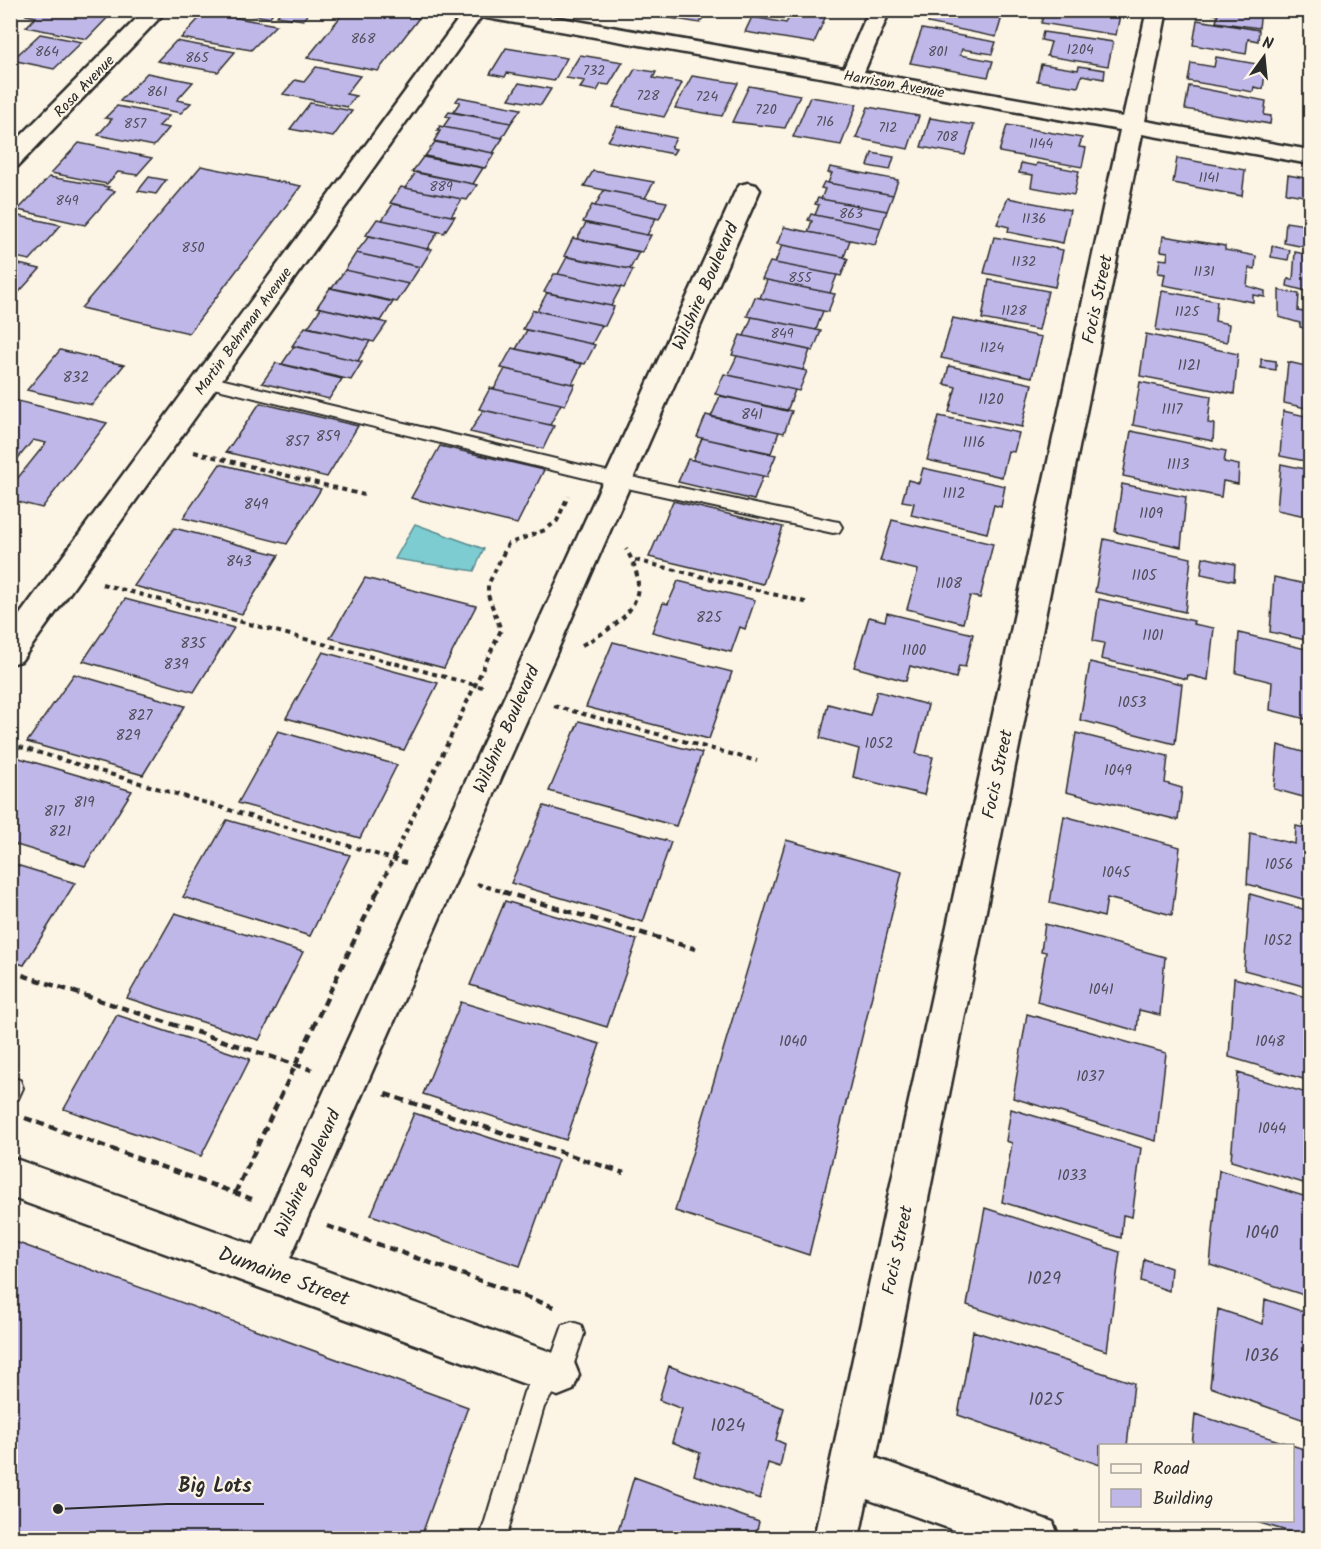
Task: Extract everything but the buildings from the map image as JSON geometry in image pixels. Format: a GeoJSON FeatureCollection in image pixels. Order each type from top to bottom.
{"type":"FeatureCollection","features":[{"type":"Feature","properties":{"kind":"street","name":"Rosa Avenue"},"geometry":{"type":"LineString","coordinates":[[10,160],[157,10]]}},
{"type":"Feature","properties":{"kind":"street","name":"Harrison Avenue"},"geometry":{"type":"LineString","coordinates":[[477,10],[1311,157]]}},
{"type":"Feature","properties":{"kind":"street","name":"Martin Behrman Avenue"},"geometry":{"type":"LineString","coordinates":[[10,652],[477,10]]}},
{"type":"Feature","properties":{"kind":"street"},"geometry":{"type":"LineString","coordinates":[[590,30],[602,10]]}},
{"type":"Feature","properties":{"kind":"street"},"geometry":{"type":"LineString","coordinates":[[851,76],[880,10]]}},
{"type":"Feature","properties":{"kind":"street","name":"Focis Street"},"geometry":{"type":"LineString","coordinates":[[837,1539],[1157,10]]}},
{"type":"Feature","properties":{"kind":"street","name":"Wilshire Boulevard"},"geometry":{"type":"LineString","coordinates":[[264,1269],[748,190]]}},
{"type":"Feature","properties":{"kind":"street","name":"Dumaine Street"},"geometry":{"type":"LineString","coordinates":[[10,1177],[558,1375]]}},
{"type":"Feature","properties":{"kind":"street"},"geometry":{"type":"LineString","coordinates":[[850,1471],[1037,1539]]}},
{"type":"Feature","properties":{"kind":"lane"},"geometry":{"type":"LineString","coordinates":[[207,381],[618,480],[833,527]]}},
{"type":"Feature","properties":{"kind":"lane"},"geometry":{"type":"LineString","coordinates":[[493,1539],[533,1401],[544,1384],[558,1375],[572,1334]]}},
{"type":"Feature","properties":{"kind":"path"},"geometry":{"type":"LineString","coordinates":[[161,444],[364,495]]}},
{"type":"Feature","properties":{"kind":"path"},"geometry":{"type":"LineString","coordinates":[[235,1193],[501,630],[488,595],[488,585],[508,544],[545,530],[557,521],[579,470]]}},
{"type":"Feature","properties":{"kind":"path"},"geometry":{"type":"LineString","coordinates":[[635,560],[809,603]]}},
{"type":"Feature","properties":{"kind":"path"},"geometry":{"type":"LineString","coordinates":[[67,574],[757,761]]}},
{"type":"Feature","properties":{"kind":"path"},"geometry":{"type":"LineString","coordinates":[[10,744],[696,949]]}},
{"type":"Feature","properties":{"kind":"water"},"geometry":{"type":"Polygon","coordinates":[[[415,524],[484,549],[474,571],[395,559],[415,524]]]}},
{"type":"Feature","properties":{"kind":"place","name":"Big Lots"},"geometry":{"type":"Point","coordinates":[58,1509]}}]}
